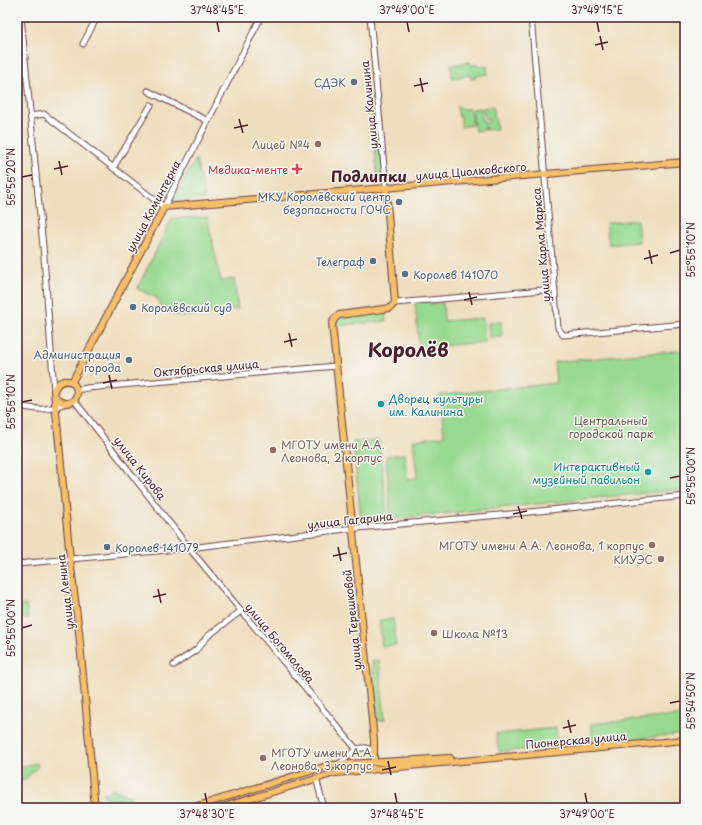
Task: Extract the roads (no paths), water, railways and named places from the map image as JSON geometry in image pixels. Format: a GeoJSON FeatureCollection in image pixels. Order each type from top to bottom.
{"type":"FeatureCollection","features":[{"type":"Feature","properties":{"kind":"main road","name":"улица Циолковского"},"geometry":{"type":"LineString","coordinates":[[164,207],[685,162]]}},
{"type":"Feature","properties":{"kind":"main road","name":"улица Калинина"},"geometry":{"type":"LineString","coordinates":[[386,188],[395,303]]}},
{"type":"Feature","properties":{"kind":"main road","name":"улица Коминтерна"},"geometry":{"type":"LineString","coordinates":[[72,382],[164,207]]}},
{"type":"Feature","properties":{"kind":"main road","name":"улица Терешковой"},"geometry":{"type":"LineString","coordinates":[[373,761],[374,753],[332,324],[335,318],[339,315],[390,308],[395,303]]}},
{"type":"Feature","properties":{"kind":"main road"},"geometry":{"type":"LineString","coordinates":[[66,380],[72,382],[77,390],[77,395],[74,400],[63,404],[58,401],[54,393],[56,385],[66,380]]}},
{"type":"Feature","properties":{"kind":"main road","name":"улица Ленина"},"geometry":{"type":"LineString","coordinates":[[54,393],[70,559],[80,638],[95,808]]}},
{"type":"Feature","properties":{"kind":"main road","name":"Пионерская улица"},"geometry":{"type":"LineString","coordinates":[[220,808],[335,773],[685,740]]}},
{"type":"Feature","properties":{"kind":"main road","name":"Пионерская улица"},"geometry":{"type":"LineString","coordinates":[[191,808],[321,767],[373,761],[385,762],[462,757],[468,760]]}},
{"type":"Feature","properties":{"kind":"main road"},"geometry":{"type":"LineString","coordinates":[[368,770],[373,761]]}},
{"type":"Feature","properties":{"kind":"street","name":"улица Ленина"},"geometry":{"type":"LineString","coordinates":[[22,17],[44,249],[54,393]]}},
{"type":"Feature","properties":{"kind":"street"},"geometry":{"type":"LineString","coordinates":[[83,44],[97,17]]}},
{"type":"Feature","properties":{"kind":"street","name":"улица Коминтерна"},"geometry":{"type":"LineString","coordinates":[[164,207],[260,17]]}},
{"type":"Feature","properties":{"kind":"street","name":"улица Калинина"},"geometry":{"type":"LineString","coordinates":[[370,17],[386,188]]}},
{"type":"Feature","properties":{"kind":"street","name":"улица Карла Маркса"},"geometry":{"type":"LineString","coordinates":[[531,17],[558,328],[563,335],[685,324]]}},
{"type":"Feature","properties":{"kind":"street"},"geometry":{"type":"LineString","coordinates":[[148,91],[208,121]]}},
{"type":"Feature","properties":{"kind":"street"},"geometry":{"type":"LineString","coordinates":[[113,168],[151,105]]}},
{"type":"Feature","properties":{"kind":"street"},"geometry":{"type":"LineString","coordinates":[[31,116],[44,114],[164,207]]}},
{"type":"Feature","properties":{"kind":"street"},"geometry":{"type":"LineString","coordinates":[[395,303],[401,301],[555,289]]}},
{"type":"Feature","properties":{"kind":"street","name":"Октябрьская улица"},"geometry":{"type":"LineString","coordinates":[[77,390],[336,366]]}},
{"type":"Feature","properties":{"kind":"street"},"geometry":{"type":"LineString","coordinates":[[53,374],[60,382]]}},
{"type":"Feature","properties":{"kind":"street","name":"улица Кирова"},"geometry":{"type":"LineString","coordinates":[[74,400],[189,548]]}},
{"type":"Feature","properties":{"kind":"street"},"geometry":{"type":"LineString","coordinates":[[17,406],[40,410],[63,404]]}},
{"type":"Feature","properties":{"kind":"street","name":"улица Гагарина"},"geometry":{"type":"LineString","coordinates":[[17,564],[189,548],[352,528],[486,517],[685,496]]}},
{"type":"Feature","properties":{"kind":"street","name":"улица Богомолова"},"geometry":{"type":"LineString","coordinates":[[189,548],[356,750]]}},
{"type":"Feature","properties":{"kind":"street"},"geometry":{"type":"LineString","coordinates":[[174,665],[196,650],[208,636],[241,611]]}},
{"type":"Feature","properties":{"kind":"street"},"geometry":{"type":"LineString","coordinates":[[339,764],[356,750],[366,747],[374,753]]}},
{"type":"Feature","properties":{"kind":"street"},"geometry":{"type":"LineString","coordinates":[[316,778],[324,808]]}},
{"type":"Feature","properties":{"kind":"place","name":"СДЭК"},"geometry":{"type":"Point","coordinates":[354,82]}},
{"type":"Feature","properties":{"kind":"place","name":"Лицей №4"},"geometry":{"type":"Point","coordinates":[318,144]}},
{"type":"Feature","properties":{"kind":"place","name":"Медика-менте"},"geometry":{"type":"Point","coordinates":[297,169]}},
{"type":"Feature","properties":{"kind":"place","name":"МКУ Королёвский центр безопасности ГОЧС"},"geometry":{"type":"Point","coordinates":[399,202]}},
{"type":"Feature","properties":{"kind":"place","name":"Телеграф"},"geometry":{"type":"Point","coordinates":[373,261]}},
{"type":"Feature","properties":{"kind":"place","name":"Королев 141070"},"geometry":{"type":"Point","coordinates":[405,274]}},
{"type":"Feature","properties":{"kind":"place","name":"Королёвский суд"},"geometry":{"type":"Point","coordinates":[133,307]}},
{"type":"Feature","properties":{"kind":"place","name":"Администрация города"},"geometry":{"type":"Point","coordinates":[129,360]}},
{"type":"Feature","properties":{"kind":"place","name":"Дворец культуры им. Калинина"},"geometry":{"type":"Point","coordinates":[381,404]}},
{"type":"Feature","properties":{"kind":"place","name":"МГОТУ имени А.А. Леонова, 2 корпус"},"geometry":{"type":"Point","coordinates":[273,450]}},
{"type":"Feature","properties":{"kind":"place","name":"Интерактивный музейный павильон"},"geometry":{"type":"Point","coordinates":[648,472]}},
{"type":"Feature","properties":{"kind":"place","name":"МГОТУ имени А.А. Леонова, 1 корпус"},"geometry":{"type":"Point","coordinates":[652,545]}},
{"type":"Feature","properties":{"kind":"place","name":"Королев 141079"},"geometry":{"type":"Point","coordinates":[107,547]}},
{"type":"Feature","properties":{"kind":"place","name":"КИУЭС"},"geometry":{"type":"Point","coordinates":[661,559]}},
{"type":"Feature","properties":{"kind":"place","name":"Школа №13"},"geometry":{"type":"Point","coordinates":[434,633]}},
{"type":"Feature","properties":{"kind":"place","name":"МГОТУ имени А.А. Леонова, 3 корпус"},"geometry":{"type":"Point","coordinates":[263,758]}},
{"type":"Feature","properties":{"kind":"district","name":"Подлипки"},"geometry":{"type":"Point","coordinates":[369,175]}},
{"type":"Feature","properties":{"kind":"district","name":"Королёв"},"geometry":{"type":"Point","coordinates":[408,349]}},
{"type":"Feature","properties":{"kind":"park label","name":"Центральный городской парк"},"geometry":{"type":"Point","coordinates":[611,426]}}]}
